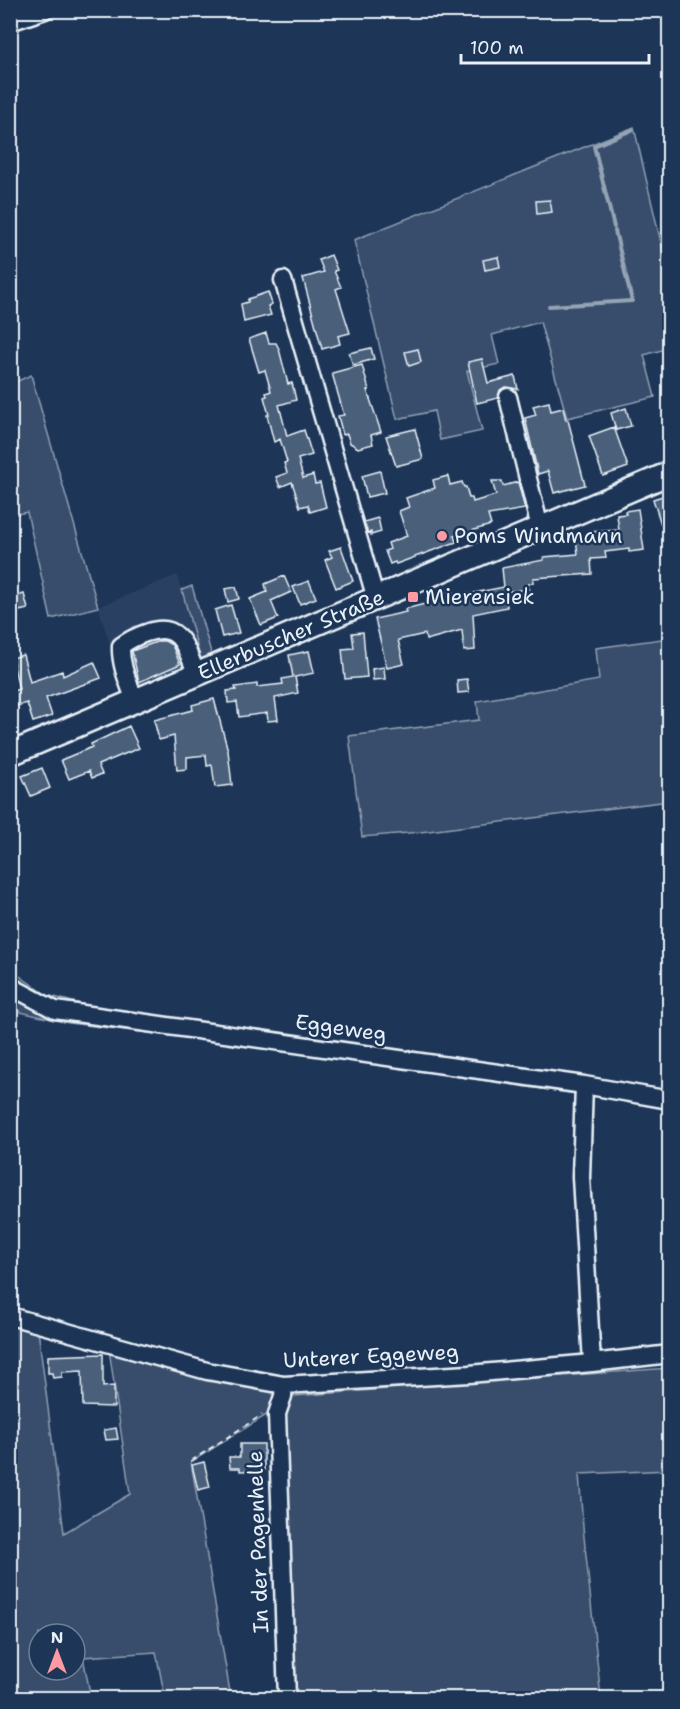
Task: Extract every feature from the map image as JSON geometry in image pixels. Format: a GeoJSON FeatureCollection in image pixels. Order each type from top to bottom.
{"type":"FeatureCollection","features":[{"type":"Feature","properties":{"kind":"main road","name":"Ellerbuscher Straße"},"geometry":{"type":"LineString","coordinates":[[10,754],[376,600],[669,473]]}},
{"type":"Feature","properties":{"kind":"street"},"geometry":{"type":"LineString","coordinates":[[10,22],[45,10]]}},
{"type":"Feature","properties":{"kind":"street"},"geometry":{"type":"LineString","coordinates":[[283,280],[376,600]]}},
{"type":"Feature","properties":{"kind":"street"},"geometry":{"type":"LineString","coordinates":[[508,397],[540,528]]}},
{"type":"Feature","properties":{"kind":"street"},"geometry":{"type":"LineString","coordinates":[[135,701],[120,654],[121,646],[128,640],[162,628],[171,630],[185,646],[197,675]]}},
{"type":"Feature","properties":{"kind":"street","name":"Eggeweg"},"geometry":{"type":"LineString","coordinates":[[10,986],[55,1010],[584,1085],[669,1100]]}},
{"type":"Feature","properties":{"kind":"street"},"geometry":{"type":"LineString","coordinates":[[584,1085],[582,1176],[592,1364]]}},
{"type":"Feature","properties":{"kind":"street","name":"Unterer Eggeweg"},"geometry":{"type":"LineString","coordinates":[[10,1316],[207,1371],[284,1385],[469,1374],[592,1364],[669,1354]]}},
{"type":"Feature","properties":{"kind":"street","name":"In der Pagenhelle"},"geometry":{"type":"LineString","coordinates":[[284,1385],[277,1414],[287,1698]]}},
{"type":"Feature","properties":{"kind":"path"},"geometry":{"type":"LineString","coordinates":[[191,1461],[279,1404]]}},
{"type":"Feature","properties":{"kind":"shaded area"},"geometry":{"type":"Polygon","coordinates":[[[634,127],[669,277],[669,348],[644,355],[655,397],[567,418],[540,322],[492,335],[499,364],[467,371],[482,431],[440,440],[434,411],[397,419],[354,240],[634,127]]]}},
{"type":"Feature","properties":{"kind":"shaded area"},"geometry":{"type":"Polygon","coordinates":[[[31,375],[98,607],[51,619],[27,512],[11,515],[11,384],[31,375]]]}},
{"type":"Feature","properties":{"kind":"shaded area"},"geometry":{"type":"Polygon","coordinates":[[[177,575],[201,661],[125,693],[98,607],[177,575]]]}},
{"type":"Feature","properties":{"kind":"shaded area"},"geometry":{"type":"Polygon","coordinates":[[[192,586],[212,656],[201,661],[182,590],[192,586]]]}},
{"type":"Feature","properties":{"kind":"shaded area"},"geometry":{"type":"Polygon","coordinates":[[[669,638],[669,801],[362,837],[349,736],[479,720],[477,701],[599,680],[596,648],[669,638]]]}},
{"type":"Feature","properties":{"kind":"shaded area"},"geometry":{"type":"Polygon","coordinates":[[[11,970],[47,995],[99,1009],[669,1090],[669,1110],[594,1096],[588,1098],[585,1177],[597,1359],[669,1347],[669,1362],[522,1376],[277,1390],[278,1397],[273,1411],[191,1462],[231,1698],[165,1698],[156,1652],[87,1657],[87,1622],[27,1622],[27,1682],[87,1682],[87,1678],[91,1698],[11,1698],[10,1312],[213,1366],[279,1376],[381,1374],[585,1360],[576,1166],[576,1094],[228,1043],[69,1023],[11,1010],[11,970]],[[38,1330],[64,1533],[130,1494],[109,1349],[38,1330]]]}},
{"type":"Feature","properties":{"kind":"shaded area"},"geometry":{"type":"Polygon","coordinates":[[[669,1368],[669,1470],[579,1474],[601,1698],[292,1698],[288,1648],[285,1399],[294,1396],[669,1368]]]}},
{"type":"Feature","properties":{"kind":"building"},"geometry":{"type":"Polygon","coordinates":[[[550,200],[552,212],[537,214],[536,201],[550,200]]]}},
{"type":"Feature","properties":{"kind":"building"},"geometry":{"type":"Polygon","coordinates":[[[331,255],[337,270],[334,271],[341,287],[336,289],[350,333],[338,336],[340,344],[322,349],[303,278],[324,272],[319,260],[331,255]]]}},
{"type":"Feature","properties":{"kind":"building"},"geometry":{"type":"Polygon","coordinates":[[[498,257],[500,267],[485,270],[483,260],[498,257]]]}},
{"type":"Feature","properties":{"kind":"building"},"geometry":{"type":"Polygon","coordinates":[[[268,292],[272,304],[268,306],[271,315],[244,322],[241,304],[268,292]]]}},
{"type":"Feature","properties":{"kind":"building"},"geometry":{"type":"Polygon","coordinates":[[[266,333],[269,343],[276,343],[279,349],[288,384],[292,383],[296,400],[279,405],[287,436],[304,430],[312,455],[298,459],[303,478],[313,475],[315,484],[320,483],[326,507],[310,512],[308,505],[300,507],[292,482],[280,487],[276,477],[287,473],[284,463],[287,462],[280,439],[274,442],[264,397],[271,391],[265,370],[259,372],[249,339],[266,333]]]}},
{"type":"Feature","properties":{"kind":"building"},"geometry":{"type":"Polygon","coordinates":[[[371,348],[374,359],[353,365],[349,353],[371,348]]]}},
{"type":"Feature","properties":{"kind":"building"},"geometry":{"type":"Polygon","coordinates":[[[418,349],[421,362],[409,366],[405,352],[418,349]]]}},
{"type":"Feature","properties":{"kind":"building"},"geometry":{"type":"Polygon","coordinates":[[[482,359],[488,383],[515,376],[518,389],[505,387],[500,390],[498,398],[477,403],[468,362],[482,359]]]}},
{"type":"Feature","properties":{"kind":"building"},"geometry":{"type":"Polygon","coordinates":[[[362,365],[369,390],[367,390],[381,432],[371,435],[373,444],[358,448],[350,443],[347,434],[343,435],[338,416],[344,415],[332,373],[362,365]]]}},
{"type":"Feature","properties":{"kind":"building"},"geometry":{"type":"Polygon","coordinates":[[[549,402],[551,411],[563,408],[585,485],[554,493],[548,471],[538,474],[525,418],[536,415],[533,406],[549,402]]]}},
{"type":"Feature","properties":{"kind":"building"},"geometry":{"type":"Polygon","coordinates":[[[626,408],[631,426],[616,430],[611,413],[626,408]]]}},
{"type":"Feature","properties":{"kind":"building"},"geometry":{"type":"Polygon","coordinates":[[[614,427],[628,467],[603,476],[589,436],[614,427]]]}},
{"type":"Feature","properties":{"kind":"building"},"geometry":{"type":"Polygon","coordinates":[[[415,429],[423,459],[396,466],[386,436],[415,429]]]}},
{"type":"Feature","properties":{"kind":"building"},"geometry":{"type":"Polygon","coordinates":[[[380,471],[385,493],[367,497],[362,476],[380,471]]]}},
{"type":"Feature","properties":{"kind":"building"},"geometry":{"type":"Polygon","coordinates":[[[448,476],[450,485],[462,482],[473,502],[496,495],[492,481],[502,481],[503,486],[518,482],[525,509],[488,515],[491,525],[454,536],[456,542],[396,564],[395,562],[390,564],[385,551],[390,549],[388,543],[407,536],[399,511],[409,507],[406,498],[435,488],[433,480],[448,476]]]}},
{"type":"Feature","properties":{"kind":"building"},"geometry":{"type":"Polygon","coordinates":[[[669,494],[669,543],[667,543],[653,499],[669,494]]]}},
{"type":"Feature","properties":{"kind":"building"},"geometry":{"type":"Polygon","coordinates":[[[638,509],[644,550],[605,552],[606,558],[591,559],[592,574],[533,578],[533,583],[528,584],[529,589],[505,592],[507,607],[473,614],[475,650],[464,651],[462,630],[426,640],[425,634],[398,640],[404,664],[387,668],[375,619],[406,612],[405,609],[433,602],[432,596],[453,591],[454,597],[504,587],[502,568],[544,560],[544,557],[578,554],[576,539],[589,537],[589,532],[619,530],[617,515],[638,509]]]}},
{"type":"Feature","properties":{"kind":"building"},"geometry":{"type":"Polygon","coordinates":[[[378,518],[381,532],[371,535],[364,522],[378,518]]]}},
{"type":"Feature","properties":{"kind":"building"},"geometry":{"type":"Polygon","coordinates":[[[341,547],[353,581],[336,588],[325,560],[332,557],[329,551],[341,547]]]}},
{"type":"Feature","properties":{"kind":"building"},"geometry":{"type":"Polygon","coordinates":[[[284,576],[291,592],[271,601],[278,618],[261,625],[250,599],[267,592],[265,584],[284,576]]]}},
{"type":"Feature","properties":{"kind":"building"},"geometry":{"type":"Polygon","coordinates":[[[309,581],[316,598],[300,604],[293,587],[309,581]]]}},
{"type":"Feature","properties":{"kind":"building"},"geometry":{"type":"Polygon","coordinates":[[[236,587],[239,599],[228,602],[225,589],[236,587]]]}},
{"type":"Feature","properties":{"kind":"building"},"geometry":{"type":"Polygon","coordinates":[[[24,594],[28,609],[10,613],[10,598],[24,594]]]}},
{"type":"Feature","properties":{"kind":"building"},"geometry":{"type":"Polygon","coordinates":[[[231,605],[239,633],[222,637],[215,610],[231,605]]]}},
{"type":"Feature","properties":{"kind":"building"},"geometry":{"type":"Polygon","coordinates":[[[363,632],[367,677],[345,679],[342,649],[354,648],[352,633],[363,632]]]}},
{"type":"Feature","properties":{"kind":"building"},"geometry":{"type":"Polygon","coordinates":[[[159,641],[172,645],[180,664],[139,682],[132,651],[159,641]]]}},
{"type":"Feature","properties":{"kind":"building"},"geometry":{"type":"Polygon","coordinates":[[[309,651],[314,673],[295,677],[298,693],[275,698],[278,720],[268,721],[267,713],[239,717],[237,702],[228,703],[227,691],[236,690],[235,687],[283,684],[282,679],[293,677],[289,655],[309,651]]]}},
{"type":"Feature","properties":{"kind":"building"},"geometry":{"type":"Polygon","coordinates":[[[23,655],[30,682],[62,671],[63,676],[94,662],[101,678],[46,698],[52,716],[33,722],[27,703],[10,708],[10,692],[19,689],[12,658],[23,655]]]}},
{"type":"Feature","properties":{"kind":"building"},"geometry":{"type":"Polygon","coordinates":[[[384,667],[385,679],[373,680],[372,669],[384,667]]]}},
{"type":"Feature","properties":{"kind":"building"},"geometry":{"type":"Polygon","coordinates":[[[467,679],[469,692],[458,693],[457,680],[467,679]]]}},
{"type":"Feature","properties":{"kind":"building"},"geometry":{"type":"Polygon","coordinates":[[[214,699],[228,751],[232,785],[215,787],[212,765],[207,766],[206,755],[187,757],[187,769],[177,770],[174,736],[159,740],[154,720],[193,710],[192,705],[214,699]]]}},
{"type":"Feature","properties":{"kind":"building"},"geometry":{"type":"Polygon","coordinates":[[[129,726],[139,748],[98,765],[102,774],[92,778],[89,771],[69,779],[61,760],[92,747],[91,744],[129,726]]]}},
{"type":"Feature","properties":{"kind":"building"},"geometry":{"type":"Polygon","coordinates":[[[42,768],[50,788],[31,796],[22,776],[42,768]]]}},
{"type":"Feature","properties":{"kind":"building"},"geometry":{"type":"Polygon","coordinates":[[[103,1354],[103,1387],[114,1386],[114,1407],[83,1406],[82,1371],[62,1372],[62,1377],[53,1378],[52,1373],[48,1373],[48,1356],[103,1354]]]}},
{"type":"Feature","properties":{"kind":"building"},"geometry":{"type":"Polygon","coordinates":[[[116,1428],[118,1439],[106,1440],[104,1430],[116,1428]]]}},
{"type":"Feature","properties":{"kind":"building"},"geometry":{"type":"Polygon","coordinates":[[[240,1444],[264,1444],[264,1470],[240,1471],[240,1468],[230,1468],[229,1457],[240,1457],[240,1444]]]}},
{"type":"Feature","properties":{"kind":"building"},"geometry":{"type":"Polygon","coordinates":[[[204,1462],[210,1487],[198,1490],[192,1465],[204,1462]]]}},
{"type":"Feature","properties":{"kind":"waterway"},"geometry":{"type":"LineString","coordinates":[[614,227],[594,146],[632,130]]}},
{"type":"Feature","properties":{"kind":"waterway"},"geometry":{"type":"LineString","coordinates":[[549,306],[632,301],[615,231]]}},
{"type":"Feature","properties":{"kind":"place","name":"Poms Windmann"},"geometry":{"type":"Point","coordinates":[442,536]}},
{"type":"Feature","properties":{"kind":"place","name":"Mierensiek"},"geometry":{"type":"Point","coordinates":[413,597]}}]}
